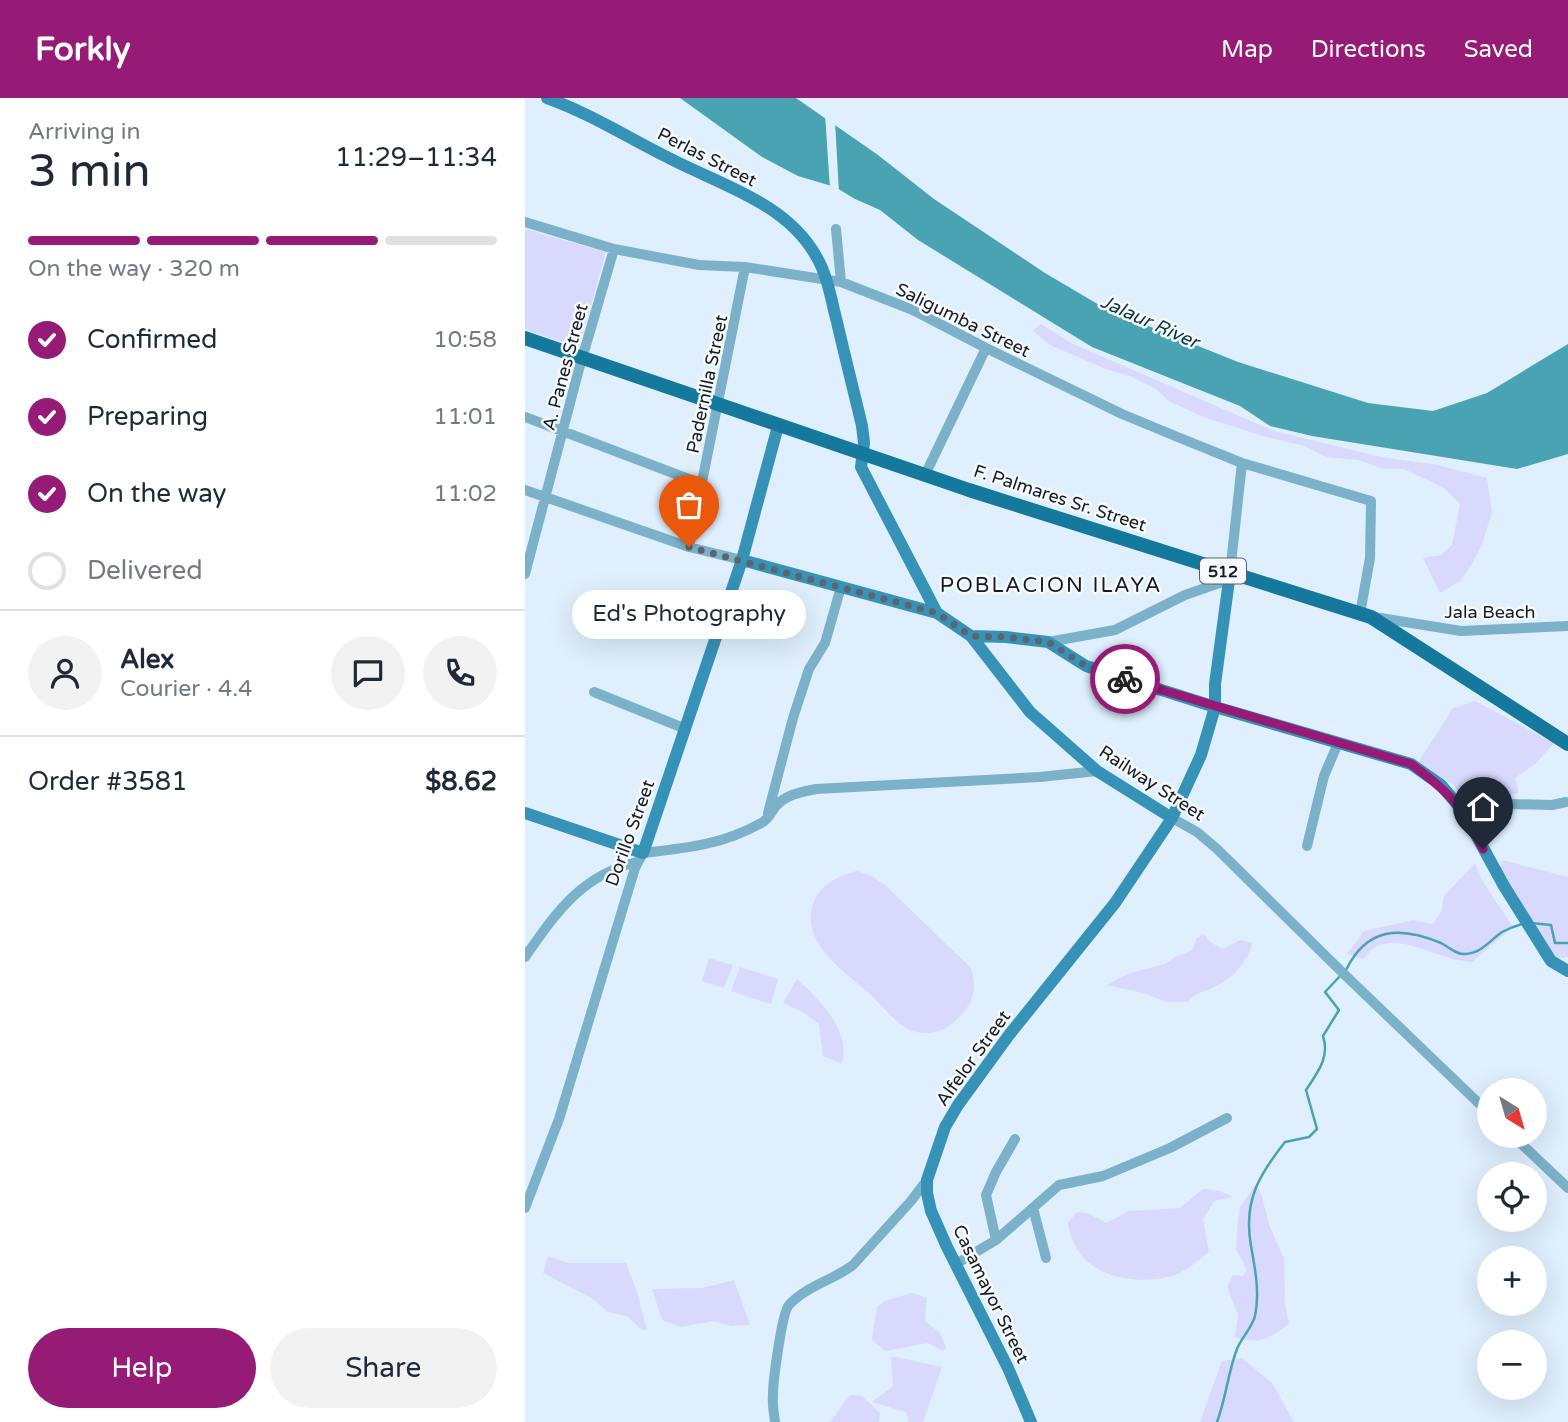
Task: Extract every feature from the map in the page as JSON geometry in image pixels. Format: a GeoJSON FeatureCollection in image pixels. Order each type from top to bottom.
{"type":"FeatureCollection","features":[{"type":"Feature","properties":{"kind":"main road","name":"F. Palmares Sr. Street"},"geometry":{"type":"LineString","coordinates":[[525,338],[1229,577],[1366,615],[1566,741]]}},
{"type":"Feature","properties":{"kind":"street","name":"Perlas Street"},"geometry":{"type":"LineString","coordinates":[[547,98],[578,109],[777,213],[810,246],[826,278]]}},
{"type":"Feature","properties":{"kind":"street","name":"Saligumba Street"},"geometry":{"type":"LineString","coordinates":[[525,222],[614,249],[699,265],[745,267],[841,282],[913,310],[1122,414],[1242,463],[1371,501],[1366,615]]}},
{"type":"Feature","properties":{"kind":"street"},"geometry":{"type":"LineString","coordinates":[[836,229],[841,282]]}},
{"type":"Feature","properties":{"kind":"street","name":"A. Panes Street"},"geometry":{"type":"LineString","coordinates":[[525,574],[614,249]]}},
{"type":"Feature","properties":{"kind":"street","name":"Padernilla Street"},"geometry":{"type":"LineString","coordinates":[[689,547],[745,267]]}},
{"type":"Feature","properties":{"kind":"street","name":"Railway Street"},"geometry":{"type":"LineString","coordinates":[[826,278],[862,426],[864,443],[861,467],[937,613],[971,636],[1030,712],[1097,771],[1197,832],[1477,1102]]}},
{"type":"Feature","properties":{"kind":"street"},"geometry":{"type":"LineString","coordinates":[[925,475],[986,348]]}},
{"type":"Feature","properties":{"kind":"street"},"geometry":{"type":"LineString","coordinates":[[525,417],[702,484]]}},
{"type":"Feature","properties":{"kind":"street","name":"Dorillo Street"},"geometry":{"type":"LineString","coordinates":[[525,1208],[559,1119],[640,857],[742,560],[778,426]]}},
{"type":"Feature","properties":{"kind":"street"},"geometry":{"type":"LineString","coordinates":[[971,636],[1048,642],[1115,631],[1185,595],[1229,577],[1242,463]]}},
{"type":"Feature","properties":{"kind":"street"},"geometry":{"type":"LineString","coordinates":[[525,489],[689,547],[937,613]]}},
{"type":"Feature","properties":{"kind":"street","name":"Alfelor Street"},"geometry":{"type":"LineString","coordinates":[[775,1422],[772,1396],[786,1308],[796,1298],[853,1265],[911,1201],[927,1180],[944,1127],[958,1105],[1009,1035],[1115,902],[1172,818],[1201,755],[1215,708],[1215,684],[1229,577]]}},
{"type":"Feature","properties":{"kind":"street"},"geometry":{"type":"LineString","coordinates":[[767,820],[793,719],[809,669],[825,643],[841,587]]}},
{"type":"Feature","properties":{"kind":"street","name":"Jala Beach"},"geometry":{"type":"LineString","coordinates":[[1366,615],[1461,631],[1568,626]]}},
{"type":"Feature","properties":{"kind":"street"},"geometry":{"type":"LineString","coordinates":[[1048,642],[1086,666],[1215,708],[1411,764],[1441,785],[1463,811],[1504,886],[1551,961],[1568,971]]}},
{"type":"Feature","properties":{"kind":"street"},"geometry":{"type":"LineString","coordinates":[[594,692],[686,729]]}},
{"type":"Feature","properties":{"kind":"street"},"geometry":{"type":"LineString","coordinates":[[1307,846],[1324,776],[1338,743]]}},
{"type":"Feature","properties":{"kind":"street"},"geometry":{"type":"LineString","coordinates":[[525,957],[563,903],[586,885],[640,857],[705,846],[735,836],[767,820],[778,803],[797,792],[1097,771]]}},
{"type":"Feature","properties":{"kind":"street"},"geometry":{"type":"LineString","coordinates":[[1463,811],[1510,804],[1552,805],[1566,802]]}},
{"type":"Feature","properties":{"kind":"street"},"geometry":{"type":"LineString","coordinates":[[525,813],[640,857]]}},
{"type":"Feature","properties":{"kind":"street"},"geometry":{"type":"LineString","coordinates":[[956,1264],[996,1240],[1059,1185],[1103,1176],[1170,1148],[1227,1118]]}},
{"type":"Feature","properties":{"kind":"street"},"geometry":{"type":"LineString","coordinates":[[996,1240],[986,1195],[1015,1139]]}},
{"type":"Feature","properties":{"kind":"street"},"geometry":{"type":"LineString","coordinates":[[1526,1148],[1568,1188]]}},
{"type":"Feature","properties":{"kind":"street","name":"Casamayor Street"},"geometry":{"type":"LineString","coordinates":[[927,1180],[931,1211],[1008,1368],[1031,1422]]}},
{"type":"Feature","properties":{"kind":"street"},"geometry":{"type":"LineString","coordinates":[[1033,1208],[1047,1258]]}},
{"type":"Feature","properties":{"kind":"shaded area"},"geometry":{"type":"Polygon","coordinates":[[[680,98],[796,98],[878,155],[934,199],[1045,273],[1106,309],[1238,362],[1368,403],[1433,411],[1487,393],[1568,344],[1568,454],[1517,469],[1312,436],[1270,426],[1240,406],[1092,347],[918,240],[880,210],[835,187],[798,176],[762,157],[680,98]]]}},
{"type":"Feature","properties":{"kind":"shaded area"},"geometry":{"type":"Polygon","coordinates":[[[525,229],[606,252],[579,347],[525,330],[525,229]]]}},
{"type":"Feature","properties":{"kind":"shaded area"},"geometry":{"type":"Polygon","coordinates":[[[1041,324],[1071,343],[1274,431],[1381,457],[1438,465],[1487,478],[1492,512],[1483,542],[1472,564],[1460,581],[1440,593],[1423,558],[1441,555],[1452,545],[1460,504],[1444,488],[1404,469],[1383,469],[1359,460],[1327,457],[1304,446],[1203,417],[1169,401],[1156,389],[1132,377],[1050,345],[1033,331],[1041,324]]]}},
{"type":"Feature","properties":{"kind":"shaded area"},"geometry":{"type":"Polygon","coordinates":[[[1475,701],[1554,743],[1535,764],[1515,778],[1519,793],[1484,800],[1463,799],[1454,785],[1418,763],[1453,708],[1475,701]]]}},
{"type":"Feature","properties":{"kind":"shaded area"},"geometry":{"type":"Polygon","coordinates":[[[1502,860],[1568,877],[1568,957],[1556,959],[1539,941],[1500,868],[1502,860]]]}},
{"type":"Feature","properties":{"kind":"shaded area"},"geometry":{"type":"Polygon","coordinates":[[[1475,863],[1483,882],[1513,927],[1472,962],[1449,958],[1414,946],[1391,943],[1371,950],[1363,959],[1347,954],[1364,931],[1413,920],[1433,924],[1441,912],[1444,896],[1475,863]]]}},
{"type":"Feature","properties":{"kind":"shaded area"},"geometry":{"type":"Polygon","coordinates":[[[857,871],[872,876],[886,886],[971,968],[974,980],[972,997],[963,1013],[948,1027],[937,1032],[924,1033],[904,1027],[837,966],[818,942],[812,930],[811,916],[817,895],[832,881],[857,871]]]}},
{"type":"Feature","properties":{"kind":"shaded area"},"geometry":{"type":"Polygon","coordinates":[[[1204,934],[1209,941],[1222,949],[1241,940],[1253,943],[1246,958],[1232,975],[1196,994],[1188,1002],[1166,1002],[1144,993],[1106,985],[1130,973],[1165,964],[1192,950],[1197,938],[1204,934]]]}},
{"type":"Feature","properties":{"kind":"shaded area"},"geometry":{"type":"Polygon","coordinates":[[[709,958],[733,965],[724,988],[702,981],[709,958]]]}},
{"type":"Feature","properties":{"kind":"shaded area"},"geometry":{"type":"Polygon","coordinates":[[[740,967],[778,979],[771,1004],[731,991],[740,967]]]}},
{"type":"Feature","properties":{"kind":"shaded area"},"geometry":{"type":"Polygon","coordinates":[[[797,979],[815,996],[838,1027],[844,1051],[842,1064],[823,1056],[819,1024],[803,1012],[783,1003],[797,979]]]}},
{"type":"Feature","properties":{"kind":"shaded area"},"geometry":{"type":"Polygon","coordinates":[[[1256,1184],[1269,1225],[1284,1258],[1285,1303],[1289,1324],[1269,1337],[1251,1340],[1235,1337],[1238,1314],[1227,1287],[1233,1275],[1243,1276],[1247,1270],[1236,1249],[1238,1222],[1240,1207],[1256,1184]]]}},
{"type":"Feature","properties":{"kind":"shaded area"},"geometry":{"type":"Polygon","coordinates":[[[1203,1189],[1221,1191],[1233,1197],[1214,1201],[1203,1219],[1209,1252],[1190,1267],[1174,1275],[1135,1279],[1104,1272],[1080,1254],[1073,1240],[1068,1223],[1077,1212],[1088,1213],[1106,1223],[1129,1211],[1180,1208],[1203,1189]]]}},
{"type":"Feature","properties":{"kind":"shaded area"},"geometry":{"type":"Polygon","coordinates":[[[548,1256],[568,1263],[626,1263],[647,1330],[642,1330],[627,1316],[608,1312],[590,1297],[543,1273],[548,1256]]]}},
{"type":"Feature","properties":{"kind":"shaded area"},"geometry":{"type":"Polygon","coordinates":[[[734,1280],[750,1325],[731,1326],[714,1321],[681,1327],[662,1320],[652,1289],[702,1288],[734,1280]]]}},
{"type":"Feature","properties":{"kind":"shaded area"},"geometry":{"type":"Polygon","coordinates":[[[912,1293],[927,1298],[925,1321],[940,1333],[947,1349],[942,1351],[928,1343],[885,1351],[872,1340],[877,1307],[885,1301],[912,1293]]]}},
{"type":"Feature","properties":{"kind":"shaded area"},"geometry":{"type":"Polygon","coordinates":[[[891,1356],[942,1367],[923,1422],[909,1422],[906,1412],[872,1402],[893,1386],[891,1356]]]}},
{"type":"Feature","properties":{"kind":"shaded area"},"geometry":{"type":"Polygon","coordinates":[[[1242,1358],[1272,1383],[1294,1422],[1200,1422],[1222,1361],[1242,1358]]]}},
{"type":"Feature","properties":{"kind":"shaded area"},"geometry":{"type":"Polygon","coordinates":[[[850,1395],[862,1396],[880,1413],[879,1422],[830,1422],[850,1395]]]}},
{"type":"Feature","properties":{"kind":"pier"},"geometry":{"type":"Polygon","coordinates":[[[825,114],[835,121],[839,193],[830,189],[825,114]]]}},
{"type":"Feature","properties":{"kind":"waterway"},"geometry":{"type":"LineString","coordinates":[[1531,923],[1551,925],[1555,943],[1568,943]]}},
{"type":"Feature","properties":{"kind":"waterway"},"geometry":{"type":"LineString","coordinates":[[1346,970],[1364,945],[1386,934],[1412,934],[1465,954],[1481,949],[1502,932],[1522,924]]}},
{"type":"Feature","properties":{"kind":"waterway"},"geometry":{"type":"LineString","coordinates":[[1217,1422],[1234,1358],[1254,1320],[1257,1298],[1249,1230],[1251,1202],[1261,1178],[1285,1142],[1309,1137],[1317,1129],[1306,1090],[1324,1058],[1323,1036],[1339,1010],[1325,992],[1341,975]]}},
{"type":"Feature","properties":{"kind":"way so far"},"geometry":{"type":"LineString","coordinates":[[689,547],[937,613],[971,636],[1048,642],[1086,666],[1125,679]]}},
{"type":"Feature","properties":{"kind":"place","name":"Ed's Photography"},"geometry":{"type":"Point","coordinates":[689,547]}},
{"type":"Feature","properties":{"kind":"district","name":"POBLACION ILAYA"},"geometry":{"type":"Point","coordinates":[1051,585]}},
{"type":"Feature","properties":{"kind":"route"},"geometry":{"type":"LineString","coordinates":[[1125,679],[1238,715],[1411,764],[1441,785],[1463,811],[1483,849]]}},
{"type":"Feature","properties":{"kind":"water label","name":"Jalaur River"},"geometry":{"type":"Point","coordinates":[1150,321]}}]}
